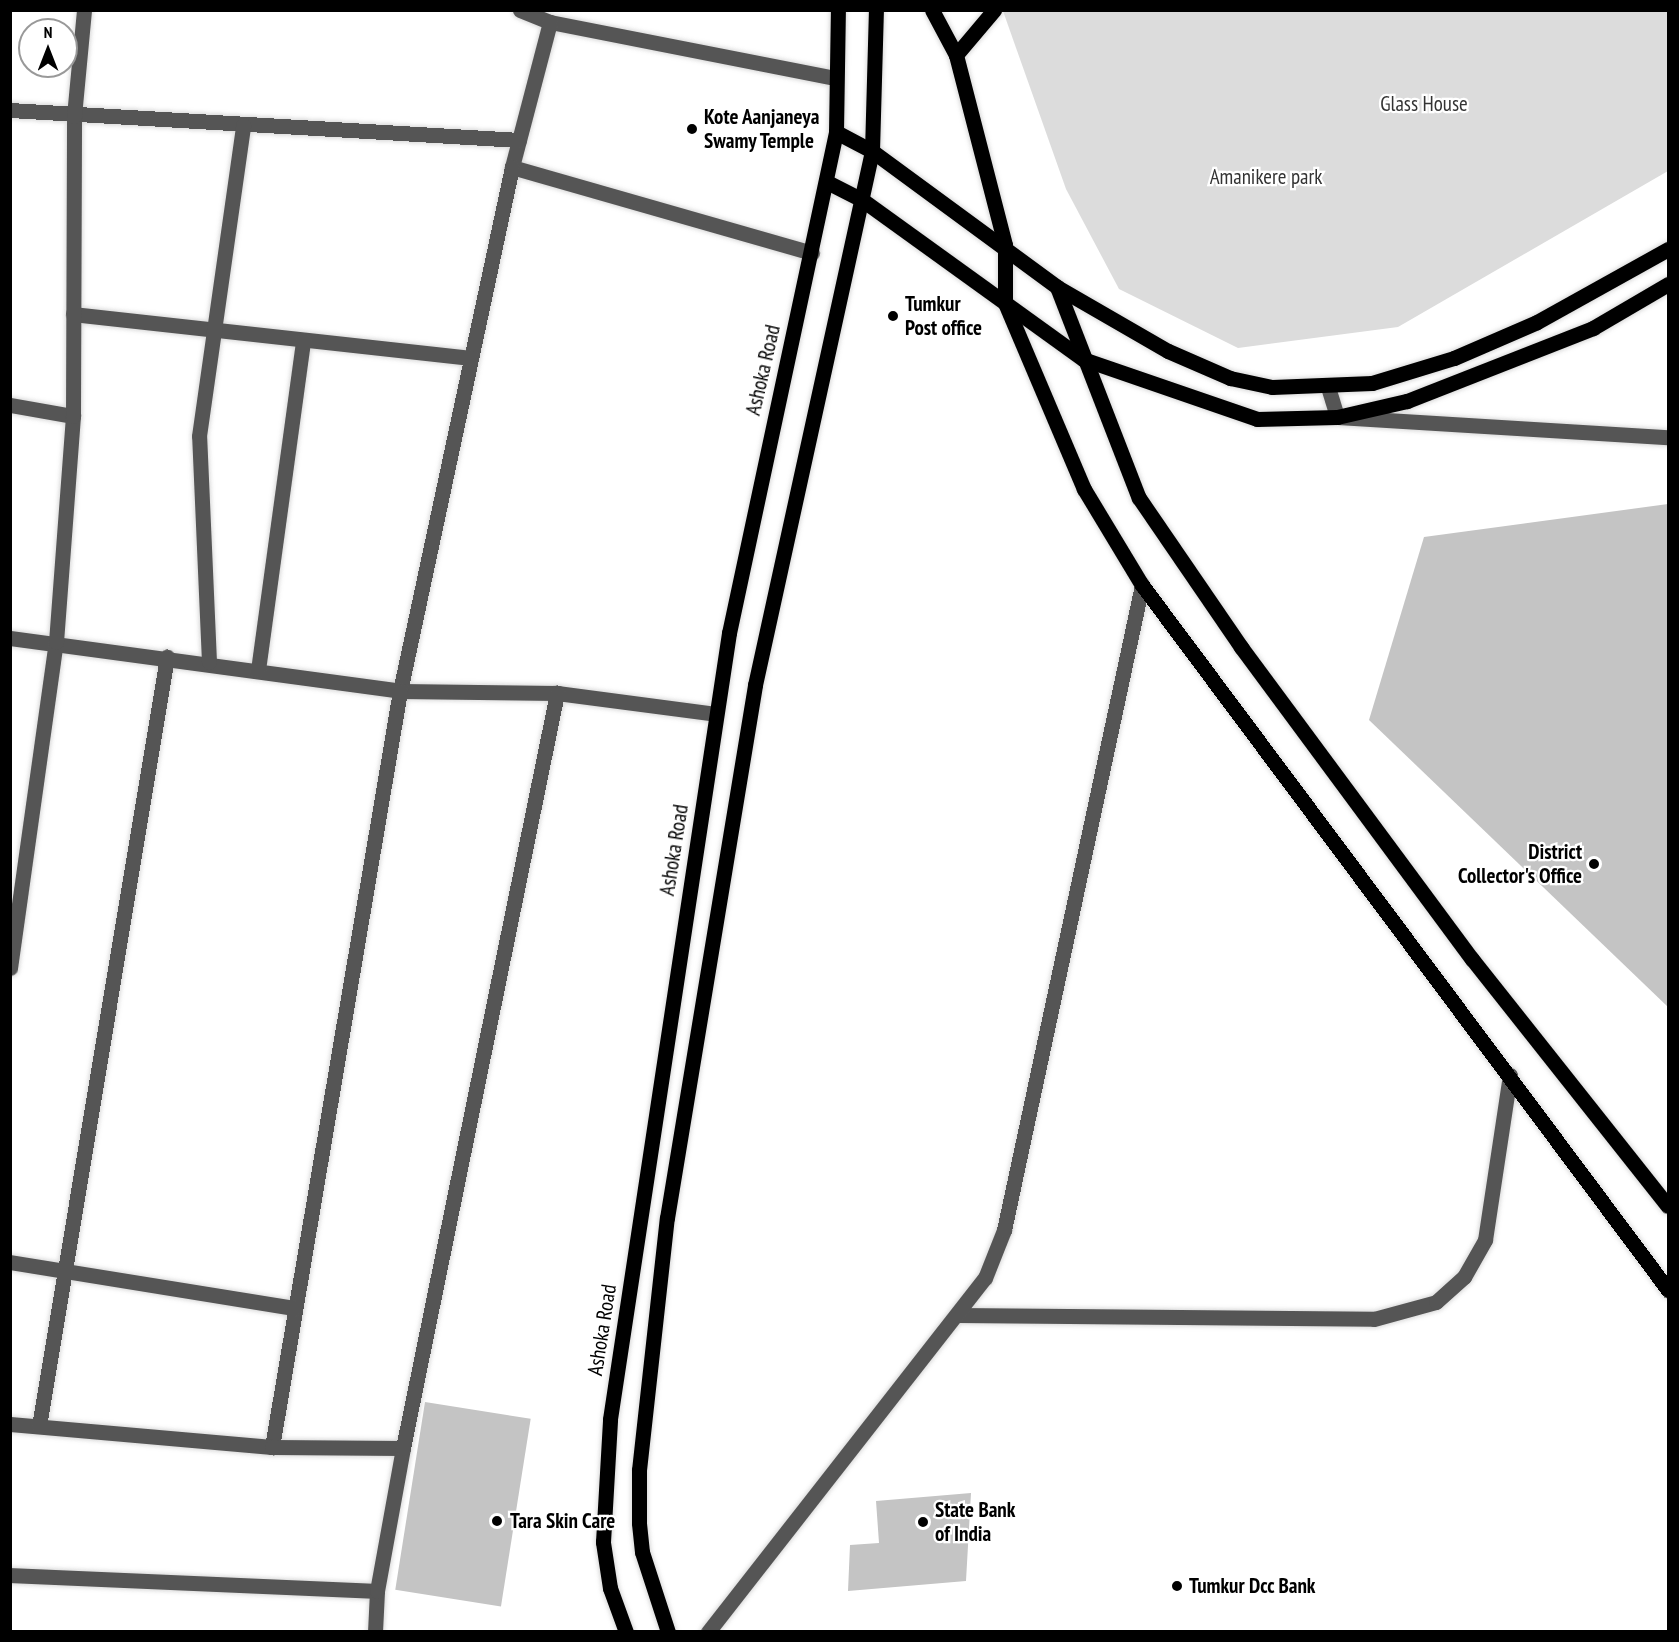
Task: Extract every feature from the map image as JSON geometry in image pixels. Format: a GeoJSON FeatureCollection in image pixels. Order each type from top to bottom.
{"type":"FeatureCollection","features":[{"type":"Feature","properties":{"kind":"main road","name":"Ashoka Road"},"geometry":{"type":"LineString","coordinates":[[626,1632],[607,1565],[603,1478],[716,714],[745,541],[812,253],[836,132],[838,10]]}},
{"type":"Feature","properties":{"kind":"main road"},"geometry":{"type":"LineString","coordinates":[[668,1632],[642,1552],[639,1523],[639,1470],[667,1218],[754,685],[872,151],[876,10]]}},
{"type":"Feature","properties":{"kind":"main road"},"geometry":{"type":"LineString","coordinates":[[932,10],[956,55],[1005,245],[1005,303],[1084,489],[1142,585],[1510,1075],[1668,1290]]}},
{"type":"Feature","properties":{"kind":"main road"},"geometry":{"type":"LineString","coordinates":[[956,55],[993,12]]}},
{"type":"Feature","properties":{"kind":"main road"},"geometry":{"type":"LineString","coordinates":[[836,132],[872,151],[1005,245],[1057,287],[1168,351],[1230,378],[1272,387],[1328,387],[1372,383],[1454,358],[1538,322],[1668,249]]}},
{"type":"Feature","properties":{"kind":"main road"},"geometry":{"type":"LineString","coordinates":[[827,182],[861,199],[1083,359],[1257,419],[1336,417],[1407,401],[1593,328],[1668,284]]}},
{"type":"Feature","properties":{"kind":"main road"},"geometry":{"type":"LineString","coordinates":[[1057,287],[1083,359],[1139,498],[1240,647],[1472,959],[1668,1206]]}},
{"type":"Feature","properties":{"kind":"street"},"geometry":{"type":"LineString","coordinates":[[10,968],[56,642],[73,416],[74,116],[84,10]]}},
{"type":"Feature","properties":{"kind":"street"},"geometry":{"type":"LineString","coordinates":[[520,10],[550,22],[836,78]]}},
{"type":"Feature","properties":{"kind":"street"},"geometry":{"type":"LineString","coordinates":[[272,1447],[400,691],[512,167],[550,22]]}},
{"type":"Feature","properties":{"kind":"street"},"geometry":{"type":"LineString","coordinates":[[10,110],[74,116],[519,140]]}},
{"type":"Feature","properties":{"kind":"street"},"geometry":{"type":"LineString","coordinates":[[209,662],[198,479],[214,330],[243,125]]}},
{"type":"Feature","properties":{"kind":"street"},"geometry":{"type":"LineString","coordinates":[[512,167],[812,253]]}},
{"type":"Feature","properties":{"kind":"street"},"geometry":{"type":"LineString","coordinates":[[73,314],[471,358]]}},
{"type":"Feature","properties":{"kind":"street"},"geometry":{"type":"LineString","coordinates":[[258,669],[303,340]]}},
{"type":"Feature","properties":{"kind":"street"},"geometry":{"type":"LineString","coordinates":[[1328,387],[1336,417],[1668,437]]}},
{"type":"Feature","properties":{"kind":"street"},"geometry":{"type":"LineString","coordinates":[[10,405],[73,416]]}},
{"type":"Feature","properties":{"kind":"street"},"geometry":{"type":"LineString","coordinates":[[708,1632],[985,1278],[1004,1230],[1142,585]]}},
{"type":"Feature","properties":{"kind":"street"},"geometry":{"type":"LineString","coordinates":[[10,638],[209,662],[400,691],[557,693],[716,714]]}},
{"type":"Feature","properties":{"kind":"street"},"geometry":{"type":"LineString","coordinates":[[39,1426],[167,657]]}},
{"type":"Feature","properties":{"kind":"street"},"geometry":{"type":"LineString","coordinates":[[375,1632],[377,1591],[402,1448],[557,693]]}},
{"type":"Feature","properties":{"kind":"street"},"geometry":{"type":"LineString","coordinates":[[957,1315],[1374,1319],[1436,1302],[1464,1277],[1485,1239],[1510,1075]]}},
{"type":"Feature","properties":{"kind":"street"},"geometry":{"type":"LineString","coordinates":[[10,1262],[294,1308]]}},
{"type":"Feature","properties":{"kind":"street"},"geometry":{"type":"LineString","coordinates":[[10,1424],[272,1447],[402,1448]]}},
{"type":"Feature","properties":{"kind":"street"},"geometry":{"type":"LineString","coordinates":[[10,1575],[377,1591]]}},
{"type":"Feature","properties":{"kind":"green space","name":"Amanikere park"},"geometry":{"type":"Polygon","coordinates":[[[1003,11],[1668,11],[1668,171],[1398,327],[1238,348],[1119,289],[1066,189],[1003,11]]]}},
{"type":"Feature","properties":{"kind":"building","name":"District Collector's Office"},"geometry":{"type":"Polygon","coordinates":[[[1668,504],[1668,1007],[1369,720],[1424,537],[1668,504]]]}},
{"type":"Feature","properties":{"kind":"building"},"geometry":{"type":"Polygon","coordinates":[[[425,1402],[531,1419],[501,1606],[395,1590],[425,1402]]]}},
{"type":"Feature","properties":{"kind":"building","name":"State Bank of India"},"geometry":{"type":"Polygon","coordinates":[[[971,1493],[966,1581],[848,1591],[850,1545],[879,1543],[876,1501],[971,1493]]]}},
{"type":"Feature","properties":{"kind":"place","name":"Kote Aanjaneya Swamy Temple"},"geometry":{"type":"Point","coordinates":[692,129]}},
{"type":"Feature","properties":{"kind":"place","name":"Tumkur Post office"},"geometry":{"type":"Point","coordinates":[893,316]}},
{"type":"Feature","properties":{"kind":"place","name":"District Collector's Office"},"geometry":{"type":"Point","coordinates":[1594,864]}},
{"type":"Feature","properties":{"kind":"place","name":"Tara Skin Care"},"geometry":{"type":"Point","coordinates":[497,1521]}},
{"type":"Feature","properties":{"kind":"place","name":"State Bank of India"},"geometry":{"type":"Point","coordinates":[923,1522]}},
{"type":"Feature","properties":{"kind":"place","name":"Tumkur Dcc Bank"},"geometry":{"type":"Point","coordinates":[1177,1586]}},
{"type":"Feature","properties":{"kind":"park label","name":"Glass House"},"geometry":{"type":"Point","coordinates":[1424,104]}}]}
